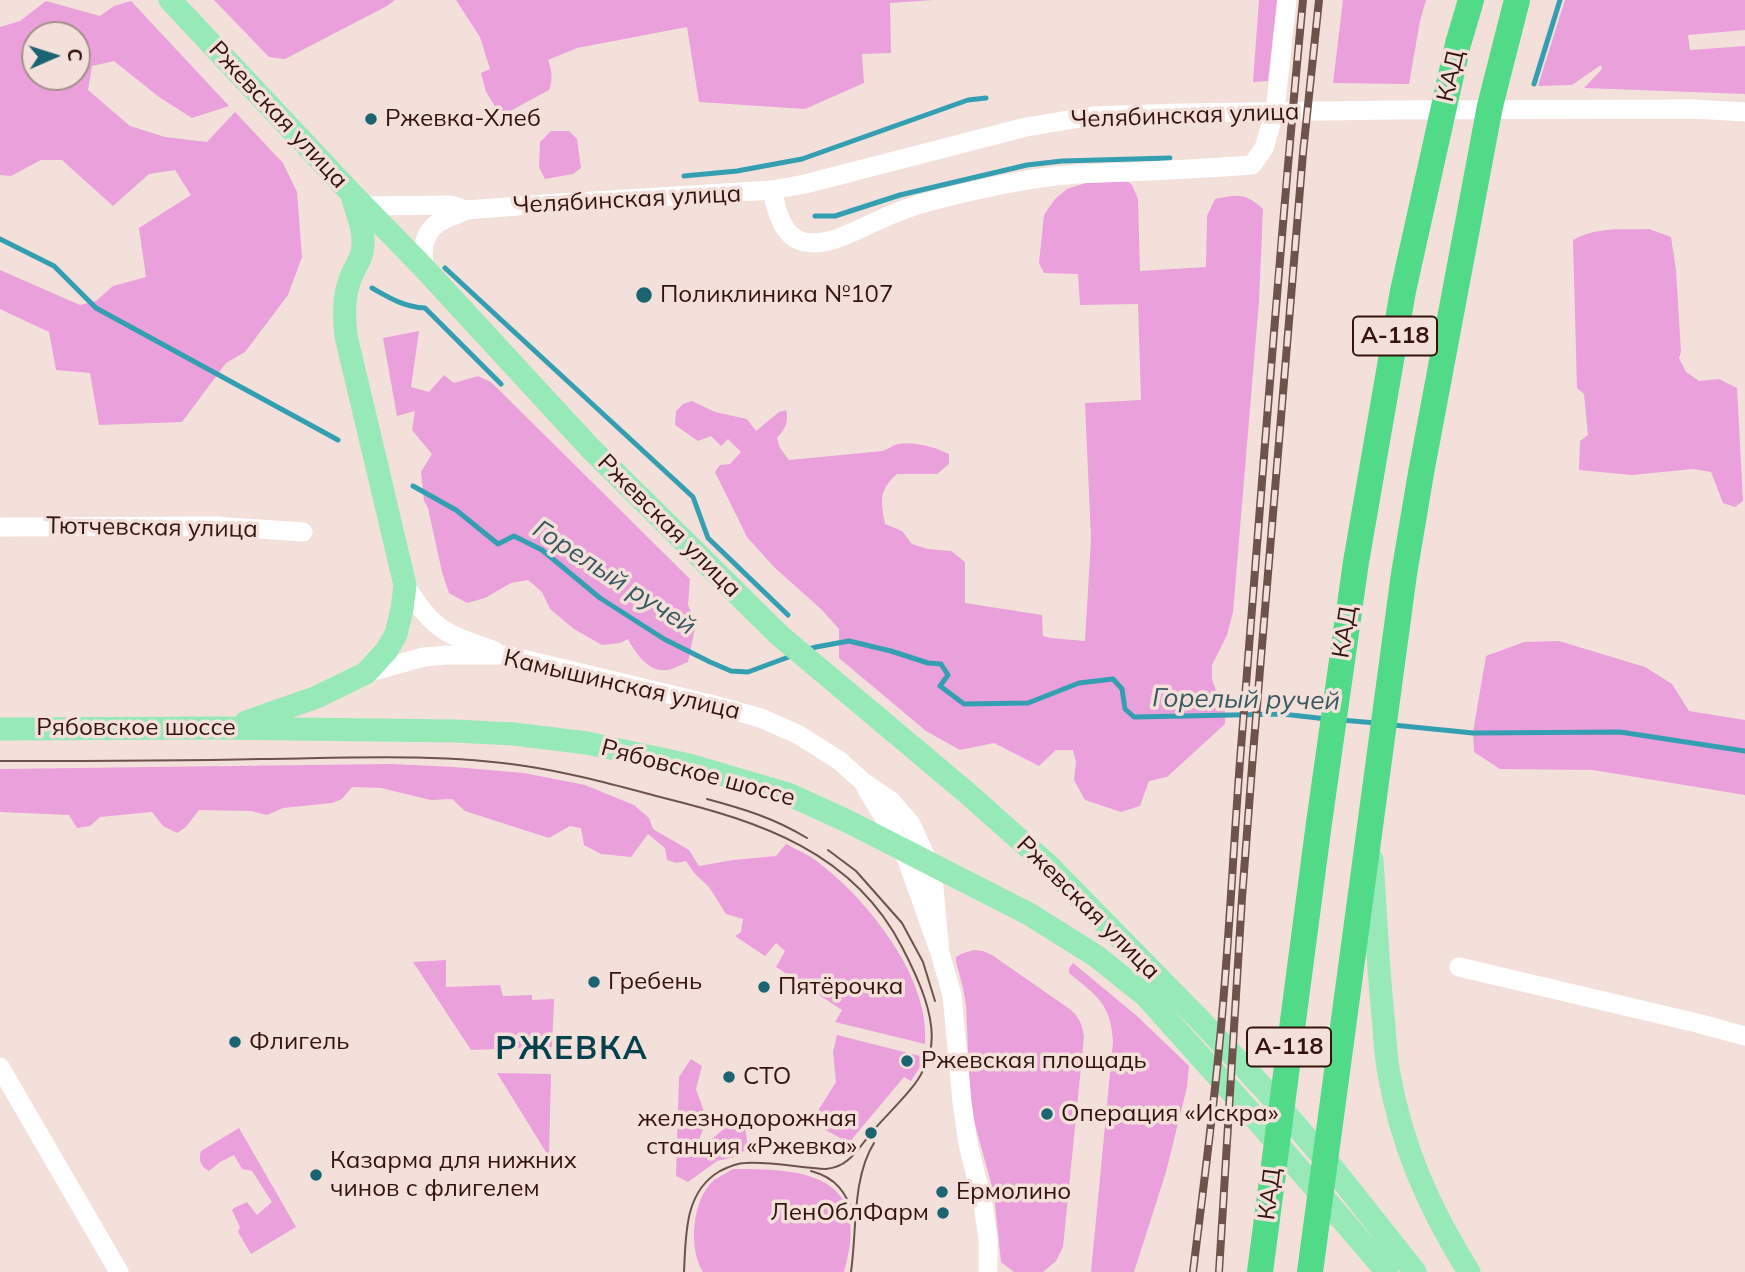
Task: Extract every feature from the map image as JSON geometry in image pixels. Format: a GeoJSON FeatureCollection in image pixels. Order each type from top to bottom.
{"type":"FeatureCollection","features":[{"type":"Feature","properties":{"kind":"highway","name":"КАД"},"geometry":{"type":"LineString","coordinates":[[1260,1272],[1356,562],[1403,291],[1455,57],[1471,0]]}},
{"type":"Feature","properties":{"kind":"highway","name":"КАД"},"geometry":{"type":"LineString","coordinates":[[1310,1272],[1421,472],[1488,120],[1517,0]]}},
{"type":"Feature","properties":{"kind":"main road","name":"Ржевская улица"},"geometry":{"type":"LineString","coordinates":[[170,0],[590,448],[779,635],[966,792],[1047,864],[1268,1093],[1335,1171],[1415,1272]]}},
{"type":"Feature","properties":{"kind":"main road"},"geometry":{"type":"LineString","coordinates":[[215,728],[251,721],[279,711],[317,697],[366,673],[387,650],[396,634],[405,585],[346,336],[344,317],[349,280],[362,253],[363,237],[357,200]]}},
{"type":"Feature","properties":{"kind":"main road","name":"Рябовское шоссе"},"geometry":{"type":"LineString","coordinates":[[0,729],[215,728],[514,734],[587,743],[689,765],[788,794],[847,821],[1028,915],[1096,956],[1146,996],[1251,1113],[1387,1272]]}},
{"type":"Feature","properties":{"kind":"main road"},"geometry":{"type":"LineString","coordinates":[[1370,826],[1388,1073],[1400,1123],[1418,1177],[1445,1234],[1469,1272]]}},
{"type":"Feature","properties":{"kind":"street"},"geometry":{"type":"LineString","coordinates":[[772,190],[776,210],[790,233],[801,241],[815,243],[832,241],[929,201],[1015,183],[1067,175],[1252,164],[1264,149],[1275,111],[1287,0]]}},
{"type":"Feature","properties":{"kind":"street","name":"Челябинская улица"},"geometry":{"type":"LineString","coordinates":[[424,268],[422,252],[426,237],[435,225],[466,210],[772,190],[805,184],[1026,127],[1093,117],[1196,112],[1579,109],[1694,109],[1745,113]]}},
{"type":"Feature","properties":{"kind":"street","name":"Челябинская улица"},"geometry":{"type":"LineString","coordinates":[[357,200],[451,205],[466,210]]}},
{"type":"Feature","properties":{"kind":"street","name":"Тютчевская улица"},"geometry":{"type":"LineString","coordinates":[[0,527],[216,526],[303,532]]}},
{"type":"Feature","properties":{"kind":"street"},"geometry":{"type":"LineString","coordinates":[[405,585],[432,621],[448,633],[506,655]]}},
{"type":"Feature","properties":{"kind":"street","name":"Камышинская улица"},"geometry":{"type":"LineString","coordinates":[[366,673],[424,657],[506,655],[761,718],[799,735],[840,761],[862,781],[907,860],[952,995],[961,1102],[985,1216],[988,1272]]}},
{"type":"Feature","properties":{"kind":"street"},"geometry":{"type":"LineString","coordinates":[[1459,967],[1745,1036]]}},
{"type":"Feature","properties":{"kind":"street"},"geometry":{"type":"LineString","coordinates":[[0,1067],[119,1272]]}},
{"type":"Feature","properties":{"kind":"shaded area"},"geometry":{"type":"Polygon","coordinates":[[[214,0],[395,0],[285,59],[269,57],[214,0]]]}},
{"type":"Feature","properties":{"kind":"shaded area"},"geometry":{"type":"Polygon","coordinates":[[[456,0],[933,0],[890,3],[891,53],[862,54],[864,83],[805,109],[699,102],[687,27],[577,48],[548,60],[552,75],[549,90],[501,116],[486,92],[481,73],[490,69],[480,37],[456,0]]]}},
{"type":"Feature","properties":{"kind":"shaded area"},"geometry":{"type":"Polygon","coordinates":[[[1259,0],[1277,0],[1268,81],[1253,82],[1259,0]]]}},
{"type":"Feature","properties":{"kind":"shaded area"},"geometry":{"type":"Polygon","coordinates":[[[1343,0],[1426,0],[1409,84],[1333,83],[1343,0]]]}},
{"type":"Feature","properties":{"kind":"shaded area"},"geometry":{"type":"Polygon","coordinates":[[[1565,0],[1745,0],[1745,30],[1688,35],[1690,50],[1745,46],[1745,94],[1584,88],[1602,69],[1601,65],[1572,85],[1538,86],[1565,0]]]}},
{"type":"Feature","properties":{"kind":"shaded area"},"geometry":{"type":"Polygon","coordinates":[[[46,1],[100,16],[114,6],[131,1],[229,106],[192,118],[159,97],[114,61],[92,66],[91,72],[91,21],[21,21],[21,91],[89,91],[130,126],[165,137],[207,142],[235,112],[283,163],[297,192],[302,257],[288,295],[245,352],[226,363],[182,422],[99,425],[90,373],[56,370],[49,332],[0,309],[0,270],[80,305],[96,301],[113,286],[146,277],[139,228],[191,195],[175,170],[149,174],[113,206],[62,160],[41,160],[11,176],[0,175],[0,27],[20,21],[46,1]]]}},
{"type":"Feature","properties":{"kind":"shaded area"},"geometry":{"type":"Polygon","coordinates":[[[551,131],[569,131],[577,139],[581,168],[573,174],[545,179],[539,167],[540,142],[551,131]]]}},
{"type":"Feature","properties":{"kind":"shaded area"},"geometry":{"type":"Polygon","coordinates":[[[1125,179],[1132,185],[1138,199],[1140,271],[1206,267],[1207,216],[1215,199],[1246,197],[1263,209],[1259,301],[1233,612],[1227,635],[1212,665],[1212,679],[1217,693],[1225,702],[1225,724],[1167,777],[1149,781],[1140,806],[1121,812],[1085,800],[1074,780],[1076,762],[1073,750],[1056,750],[1039,766],[994,743],[960,750],[926,731],[839,658],[839,629],[775,568],[747,537],[715,472],[720,465],[730,464],[741,452],[728,439],[721,446],[711,436],[698,441],[675,425],[676,411],[683,404],[692,401],[715,412],[747,419],[756,431],[779,412],[786,410],[786,425],[777,438],[780,448],[789,460],[883,451],[904,443],[924,445],[949,454],[949,464],[937,474],[897,474],[891,480],[882,497],[885,524],[902,531],[912,544],[951,551],[965,562],[965,603],[1042,615],[1043,636],[1085,641],[1091,539],[1085,403],[1141,400],[1138,304],[1080,305],[1078,274],[1044,273],[1039,263],[1044,215],[1055,199],[1067,189],[1092,181],[1125,179]]]}},
{"type":"Feature","properties":{"kind":"shaded area"},"geometry":{"type":"Polygon","coordinates":[[[1649,229],[1671,237],[1676,270],[1681,352],[1679,358],[1686,372],[1699,381],[1719,379],[1737,388],[1743,501],[1735,507],[1723,503],[1711,472],[1693,469],[1632,475],[1579,470],[1580,441],[1588,435],[1584,394],[1577,388],[1573,240],[1601,231],[1649,229]]]}},
{"type":"Feature","properties":{"kind":"shaded area"},"geometry":{"type":"Polygon","coordinates":[[[419,331],[411,387],[429,392],[444,375],[454,383],[478,376],[491,382],[690,579],[688,605],[696,623],[688,662],[660,670],[645,662],[628,639],[602,645],[574,629],[550,609],[542,592],[528,580],[511,583],[485,598],[467,603],[449,593],[424,501],[421,472],[432,454],[412,430],[415,411],[397,416],[383,338],[419,331]]]}},
{"type":"Feature","properties":{"kind":"shaded area"},"geometry":{"type":"Polygon","coordinates":[[[1559,641],[1645,667],[1672,684],[1689,711],[1745,720],[1745,795],[1593,770],[1500,769],[1474,752],[1473,732],[1486,656],[1524,642],[1559,641]]]}},
{"type":"Feature","properties":{"kind":"shaded area"},"geometry":{"type":"Polygon","coordinates":[[[390,764],[524,773],[585,785],[634,805],[649,818],[653,829],[689,850],[699,866],[776,856],[786,844],[815,860],[838,879],[876,919],[893,943],[918,994],[924,1019],[925,1044],[835,1022],[842,1010],[776,967],[785,951],[776,943],[765,956],[735,936],[741,932],[743,919],[726,914],[709,887],[686,861],[676,863],[667,860],[665,848],[648,834],[631,857],[601,854],[584,845],[581,828],[570,826],[549,838],[465,811],[452,799],[431,800],[381,788],[352,787],[342,799],[332,803],[283,808],[267,815],[251,811],[199,810],[186,827],[177,833],[163,826],[152,812],[100,817],[90,826],[77,828],[69,815],[0,812],[0,769],[390,764]]]}},
{"type":"Feature","properties":{"kind":"shaded area"},"geometry":{"type":"Polygon","coordinates":[[[974,950],[992,955],[1071,1010],[1079,1019],[1084,1037],[1063,1247],[1056,1261],[1043,1272],[1014,1272],[1001,1262],[994,1194],[974,1121],[970,1094],[966,1005],[956,962],[956,957],[974,950]]]}},
{"type":"Feature","properties":{"kind":"shaded area"},"geometry":{"type":"Polygon","coordinates":[[[446,960],[446,987],[500,985],[503,996],[532,995],[532,1000],[554,999],[552,1047],[471,1050],[413,962],[446,960]]]}},
{"type":"Feature","properties":{"kind":"shaded area"},"geometry":{"type":"Polygon","coordinates":[[[1073,963],[1137,1016],[1189,1066],[1187,1087],[1166,1172],[1134,1272],[1091,1272],[1113,1042],[1106,1010],[1087,988],[1069,973],[1073,963]]]}},
{"type":"Feature","properties":{"kind":"shaded area"},"geometry":{"type":"Polygon","coordinates":[[[837,1035],[924,1057],[911,1081],[904,1077],[847,1145],[844,1140],[811,1122],[836,1082],[833,1052],[837,1035]]]}},
{"type":"Feature","properties":{"kind":"shaded area"},"geometry":{"type":"Polygon","coordinates":[[[691,1059],[702,1066],[696,1089],[707,1120],[700,1137],[705,1145],[727,1126],[745,1128],[748,1146],[739,1156],[717,1161],[688,1182],[676,1176],[679,1077],[691,1059]]]}},
{"type":"Feature","properties":{"kind":"shaded area"},"geometry":{"type":"Polygon","coordinates":[[[497,1073],[551,1074],[549,1157],[497,1073]]]}},
{"type":"Feature","properties":{"kind":"shaded area"},"geometry":{"type":"Polygon","coordinates":[[[239,1128],[296,1227],[251,1254],[238,1232],[240,1227],[232,1210],[247,1202],[257,1215],[272,1202],[252,1171],[242,1169],[234,1155],[209,1171],[200,1160],[201,1151],[239,1128]]]}},
{"type":"Feature","properties":{"kind":"shaded area"},"geometry":{"type":"Polygon","coordinates":[[[733,1169],[787,1171],[828,1184],[841,1197],[849,1216],[850,1240],[844,1272],[703,1272],[695,1250],[697,1211],[707,1188],[714,1180],[733,1169]]]}},
{"type":"Feature","properties":{"kind":"waterway"},"geometry":{"type":"LineString","coordinates":[[1534,84],[1560,0]]}},
{"type":"Feature","properties":{"kind":"waterway"},"geometry":{"type":"LineString","coordinates":[[684,176],[737,171],[802,159],[968,100],[986,98]]}},
{"type":"Feature","properties":{"kind":"waterway"},"geometry":{"type":"LineString","coordinates":[[815,216],[835,216],[900,195],[1027,165],[1062,161],[1170,158]]}},
{"type":"Feature","properties":{"kind":"waterway","name":"Горелый ручей"},"geometry":{"type":"LineString","coordinates":[[0,239],[54,266],[96,308],[338,440]]}},
{"type":"Feature","properties":{"kind":"waterway"},"geometry":{"type":"LineString","coordinates":[[445,268],[693,497],[708,538],[788,615]]}},
{"type":"Feature","properties":{"kind":"waterway"},"geometry":{"type":"LineString","coordinates":[[372,288],[404,304],[425,308],[501,384]]}},
{"type":"Feature","properties":{"kind":"waterway","name":"Горелый ручей"},"geometry":{"type":"LineString","coordinates":[[413,486],[456,510],[498,544],[514,536],[542,550],[600,598],[664,639],[710,662],[731,671],[748,672],[794,655]]}},
{"type":"Feature","properties":{"kind":"waterway","name":"Горелый ручей"},"geometry":{"type":"LineString","coordinates":[[806,650],[849,641],[928,663],[941,664],[948,675],[940,686],[964,704],[1028,703],[1079,683],[1113,679],[1122,689],[1125,709],[1134,717],[1282,714],[1327,719]]}},
{"type":"Feature","properties":{"kind":"waterway","name":"Горелый ручей"},"geometry":{"type":"LineString","coordinates":[[1341,720],[1376,723]]}},
{"type":"Feature","properties":{"kind":"waterway","name":"Горелый ручей"},"geometry":{"type":"LineString","coordinates":[[1393,725],[1473,733],[1620,732],[1745,751]]}},
{"type":"Feature","properties":{"kind":"tram line"},"geometry":{"type":"LineString","coordinates":[[0,761],[393,757],[459,759],[525,766],[595,780],[735,818],[801,846],[831,864],[858,887],[882,914],[902,947],[920,984],[929,1012],[932,1039],[929,1054],[914,1085],[855,1154],[843,1164],[826,1169],[742,1163],[720,1171],[708,1180],[699,1190],[689,1216],[684,1272]]}},
{"type":"Feature","properties":{"kind":"tram line"},"geometry":{"type":"LineString","coordinates":[[707,799],[759,815],[807,838]]}},
{"type":"Feature","properties":{"kind":"tram line"},"geometry":{"type":"LineString","coordinates":[[828,850],[856,871],[902,923],[923,962],[935,1001]]}},
{"type":"Feature","properties":{"kind":"tram line"},"geometry":{"type":"LineString","coordinates":[[851,1272],[859,1188],[862,1172],[874,1143]]}},
{"type":"Feature","properties":{"kind":"tram line"},"geometry":{"type":"LineString","coordinates":[[811,1171],[839,1187],[855,1216]]}},
{"type":"Feature","properties":{"kind":"railway"},"geometry":{"type":"LineString","coordinates":[[1193,1272],[1222,1011],[1270,374],[1303,0]]}},
{"type":"Feature","properties":{"kind":"railway"},"geometry":{"type":"LineString","coordinates":[[1219,1272],[1253,754],[1303,153],[1319,0]]}},
{"type":"Feature","properties":{"kind":"place","name":"Ржевка-Хлеб"},"geometry":{"type":"Point","coordinates":[371,119]}},
{"type":"Feature","properties":{"kind":"place","name":"Поликлиника №107"},"geometry":{"type":"Point","coordinates":[644,295]}},
{"type":"Feature","properties":{"kind":"place","name":"Гребень"},"geometry":{"type":"Point","coordinates":[594,982]}},
{"type":"Feature","properties":{"kind":"place","name":"Пятёрочка"},"geometry":{"type":"Point","coordinates":[764,987]}},
{"type":"Feature","properties":{"kind":"place","name":"Флигель"},"geometry":{"type":"Point","coordinates":[235,1042]}},
{"type":"Feature","properties":{"kind":"place","name":"Ржевская площадь"},"geometry":{"type":"Point","coordinates":[907,1061]}},
{"type":"Feature","properties":{"kind":"place","name":"СТО"},"geometry":{"type":"Point","coordinates":[729,1077]}},
{"type":"Feature","properties":{"kind":"place","name":"Операция «Искра»"},"geometry":{"type":"Point","coordinates":[1047,1114]}},
{"type":"Feature","properties":{"kind":"place","name":"железнодорожная станция «Ржевка»"},"geometry":{"type":"Point","coordinates":[871,1133]}},
{"type":"Feature","properties":{"kind":"place","name":"Казарма для нижних чинов с флигелем"},"geometry":{"type":"Point","coordinates":[316,1175]}},
{"type":"Feature","properties":{"kind":"place","name":"Ермолино"},"geometry":{"type":"Point","coordinates":[942,1192]}},
{"type":"Feature","properties":{"kind":"place","name":"ЛенОблФарм"},"geometry":{"type":"Point","coordinates":[943,1213]}},
{"type":"Feature","properties":{"kind":"district","name":"РЖЕВКА"},"geometry":{"type":"Point","coordinates":[572,1049]}}]}
